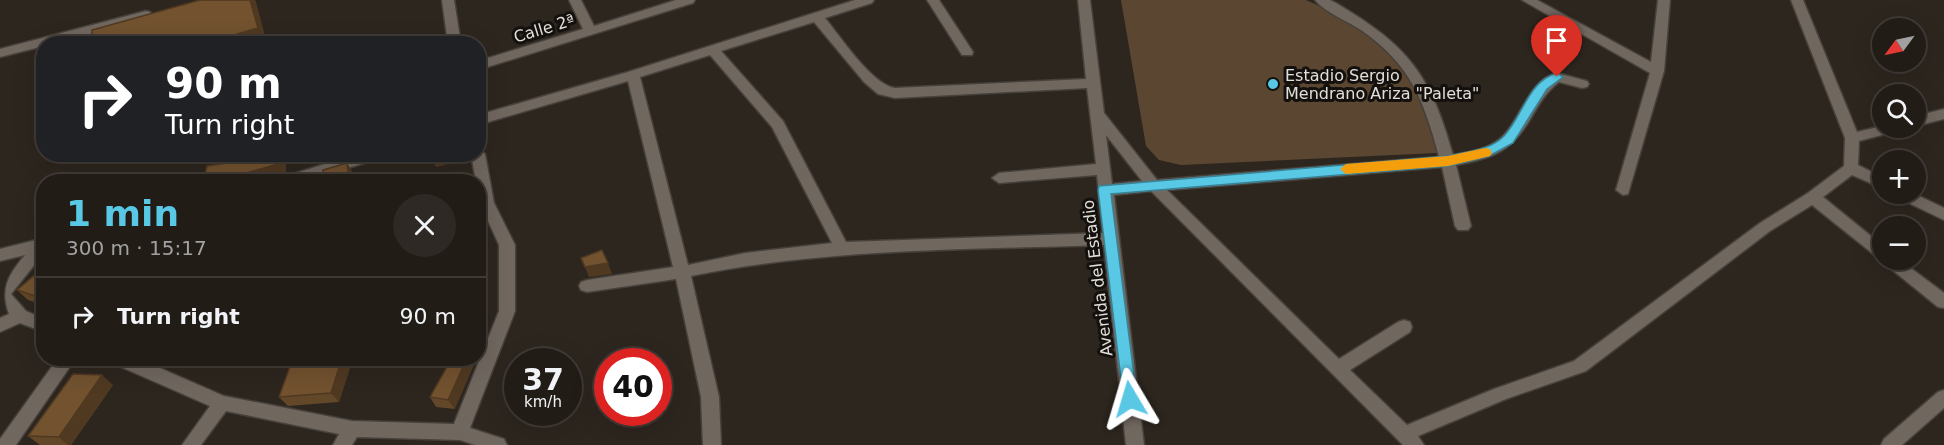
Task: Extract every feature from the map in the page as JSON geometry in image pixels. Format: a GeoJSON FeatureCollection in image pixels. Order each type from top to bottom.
{"type":"FeatureCollection","features":[{"type":"Feature","properties":{"kind":"street"},"geometry":{"type":"LineString","coordinates":[[448,0],[454,36]]}},
{"type":"Feature","properties":{"kind":"street"},"geometry":{"type":"LineString","coordinates":[[575,0],[590,31]]}},
{"type":"Feature","properties":{"kind":"street","name":"Calle 2ª"},"geometry":{"type":"LineString","coordinates":[[486,64],[673,2],[689,0]]}},
{"type":"Feature","properties":{"kind":"street"},"geometry":{"type":"LineString","coordinates":[[486,118],[633,75],[868,0]]}},
{"type":"Feature","properties":{"kind":"street"},"geometry":{"type":"LineString","coordinates":[[933,0],[967,52]]}},
{"type":"Feature","properties":{"kind":"street","name":"Avenida del Estadio"},"geometry":{"type":"LineString","coordinates":[[1084,0],[1135,445]]}},
{"type":"Feature","properties":{"kind":"street"},"geometry":{"type":"LineString","coordinates":[[1321,0],[1356,20],[1408,64],[1426,97],[1448,161],[1463,226]]}},
{"type":"Feature","properties":{"kind":"street"},"geometry":{"type":"LineString","coordinates":[[1528,0],[1657,71]]}},
{"type":"Feature","properties":{"kind":"street"},"geometry":{"type":"LineString","coordinates":[[1623,190],[1657,71],[1664,0]]}},
{"type":"Feature","properties":{"kind":"street"},"geometry":{"type":"LineString","coordinates":[[1797,0],[1852,138],[1851,168]]}},
{"type":"Feature","properties":{"kind":"street"},"geometry":{"type":"LineString","coordinates":[[66,36],[163,11]]}},
{"type":"Feature","properties":{"kind":"street"},"geometry":{"type":"LineString","coordinates":[[816,16],[869,80],[883,91],[895,93],[1095,83]]}},
{"type":"Feature","properties":{"kind":"street"},"geometry":{"type":"LineString","coordinates":[[0,53],[36,44]]}},
{"type":"Feature","properties":{"kind":"street"},"geometry":{"type":"LineString","coordinates":[[712,49],[778,124],[842,248]]}},
{"type":"Feature","properties":{"kind":"street"},"geometry":{"type":"LineString","coordinates":[[633,75],[682,272],[710,397],[712,445]]}},
{"type":"Feature","properties":{"kind":"street"},"geometry":{"type":"LineString","coordinates":[[1104,190],[1152,184],[1448,161],[1484,153],[1508,140],[1543,86],[1557,77],[1581,84]]}},
{"type":"Feature","properties":{"kind":"street"},"geometry":{"type":"LineString","coordinates":[[1926,118],[1944,114]]}},
{"type":"Feature","properties":{"kind":"street"},"geometry":{"type":"LineString","coordinates":[[1099,116],[1152,184],[1410,439],[1500,394],[1580,366],[1765,226],[1813,197],[1851,168]]}},
{"type":"Feature","properties":{"kind":"street"},"geometry":{"type":"LineString","coordinates":[[1852,138],[1872,133]]}},
{"type":"Feature","properties":{"kind":"street"},"geometry":{"type":"LineString","coordinates":[[311,174],[349,162]]}},
{"type":"Feature","properties":{"kind":"street"},"geometry":{"type":"LineString","coordinates":[[1851,168],[1872,178]]}},
{"type":"Feature","properties":{"kind":"street"},"geometry":{"type":"LineString","coordinates":[[999,178],[1103,169]]}},
{"type":"Feature","properties":{"kind":"street"},"geometry":{"type":"LineString","coordinates":[[1813,197],[1872,245]]}},
{"type":"Feature","properties":{"kind":"street"},"geometry":{"type":"LineString","coordinates":[[486,198],[507,245],[507,311],[486,365]]}},
{"type":"Feature","properties":{"kind":"street"},"geometry":{"type":"LineString","coordinates":[[1924,204],[1944,214]]}},
{"type":"Feature","properties":{"kind":"street"},"geometry":{"type":"LineString","coordinates":[[587,286],[682,272],[745,259],[842,248],[1110,239]]}},
{"type":"Feature","properties":{"kind":"street"},"geometry":{"type":"LineString","coordinates":[[0,255],[36,246]]}},
{"type":"Feature","properties":{"kind":"street"},"geometry":{"type":"LineString","coordinates":[[36,252],[1,293],[20,316],[36,323]]}},
{"type":"Feature","properties":{"kind":"street"},"geometry":{"type":"LineString","coordinates":[[1903,270],[1944,302]]}},
{"type":"Feature","properties":{"kind":"street"},"geometry":{"type":"LineString","coordinates":[[0,324],[20,316]]}},
{"type":"Feature","properties":{"kind":"street"},"geometry":{"type":"LineString","coordinates":[[1339,368],[1404,327]]}},
{"type":"Feature","properties":{"kind":"street"},"geometry":{"type":"LineString","coordinates":[[6,445],[62,366]]}},
{"type":"Feature","properties":{"kind":"street"},"geometry":{"type":"LineString","coordinates":[[136,366],[222,403],[352,429],[460,432],[498,445]]}},
{"type":"Feature","properties":{"kind":"street"},"geometry":{"type":"LineString","coordinates":[[460,432],[486,366]]}},
{"type":"Feature","properties":{"kind":"street"},"geometry":{"type":"LineString","coordinates":[[1890,445],[1944,397]]}},
{"type":"Feature","properties":{"kind":"street"},"geometry":{"type":"LineString","coordinates":[[191,445],[222,403]]}},
{"type":"Feature","properties":{"kind":"street"},"geometry":{"type":"LineString","coordinates":[[342,445],[352,429]]}},
{"type":"Feature","properties":{"kind":"shaded area","name":"Estadio Sergio Mendrano Ariza \"Paleta\""},"geometry":{"type":"Polygon","coordinates":[[[1121,0],[1306,0],[1317,5],[1344,19],[1395,57],[1418,97],[1437,153],[1181,165],[1159,160],[1146,146],[1121,0]]]}},
{"type":"Feature","properties":{"kind":"building"},"geometry":{"type":"Polygon","coordinates":[[[200,0],[250,0],[258,28],[230,36],[92,36],[92,30],[200,0]]]}},
{"type":"Feature","properties":{"kind":"building"},"geometry":{"type":"Polygon","coordinates":[[[235,162],[278,162],[278,164],[242,174],[205,174],[207,166],[235,162]]]}},
{"type":"Feature","properties":{"kind":"building"},"geometry":{"type":"Polygon","coordinates":[[[347,163],[348,174],[323,174],[323,170],[347,163]]]}},
{"type":"Feature","properties":{"kind":"building"},"geometry":{"type":"Polygon","coordinates":[[[602,250],[608,263],[585,267],[581,258],[602,250]]]}},
{"type":"Feature","properties":{"kind":"building"},"geometry":{"type":"Polygon","coordinates":[[[36,274],[36,296],[17,290],[36,274]]]}},
{"type":"Feature","properties":{"kind":"building"},"geometry":{"type":"Polygon","coordinates":[[[290,366],[339,366],[331,393],[279,397],[290,366]]]}},
{"type":"Feature","properties":{"kind":"building"},"geometry":{"type":"Polygon","coordinates":[[[447,366],[463,366],[448,400],[430,397],[447,366]]]}},
{"type":"Feature","properties":{"kind":"building"},"geometry":{"type":"Polygon","coordinates":[[[73,374],[102,375],[59,437],[28,436],[73,374]]]}},
{"type":"Feature","properties":{"kind":"slow traffic"},"geometry":{"type":"LineString","coordinates":[[1346,169],[1448,161],[1485,153]]}},
{"type":"Feature","properties":{"kind":"place","name":"Estadio Sergio Mendrano Ariza \"Paleta\""},"geometry":{"type":"Point","coordinates":[1273,84]}},
{"type":"Feature","properties":{"kind":"route"},"geometry":{"type":"LineString","coordinates":[[1130,399],[1104,190],[1152,184],[1448,161],[1484,153],[1508,140],[1543,86],[1557,77]]}}]}
